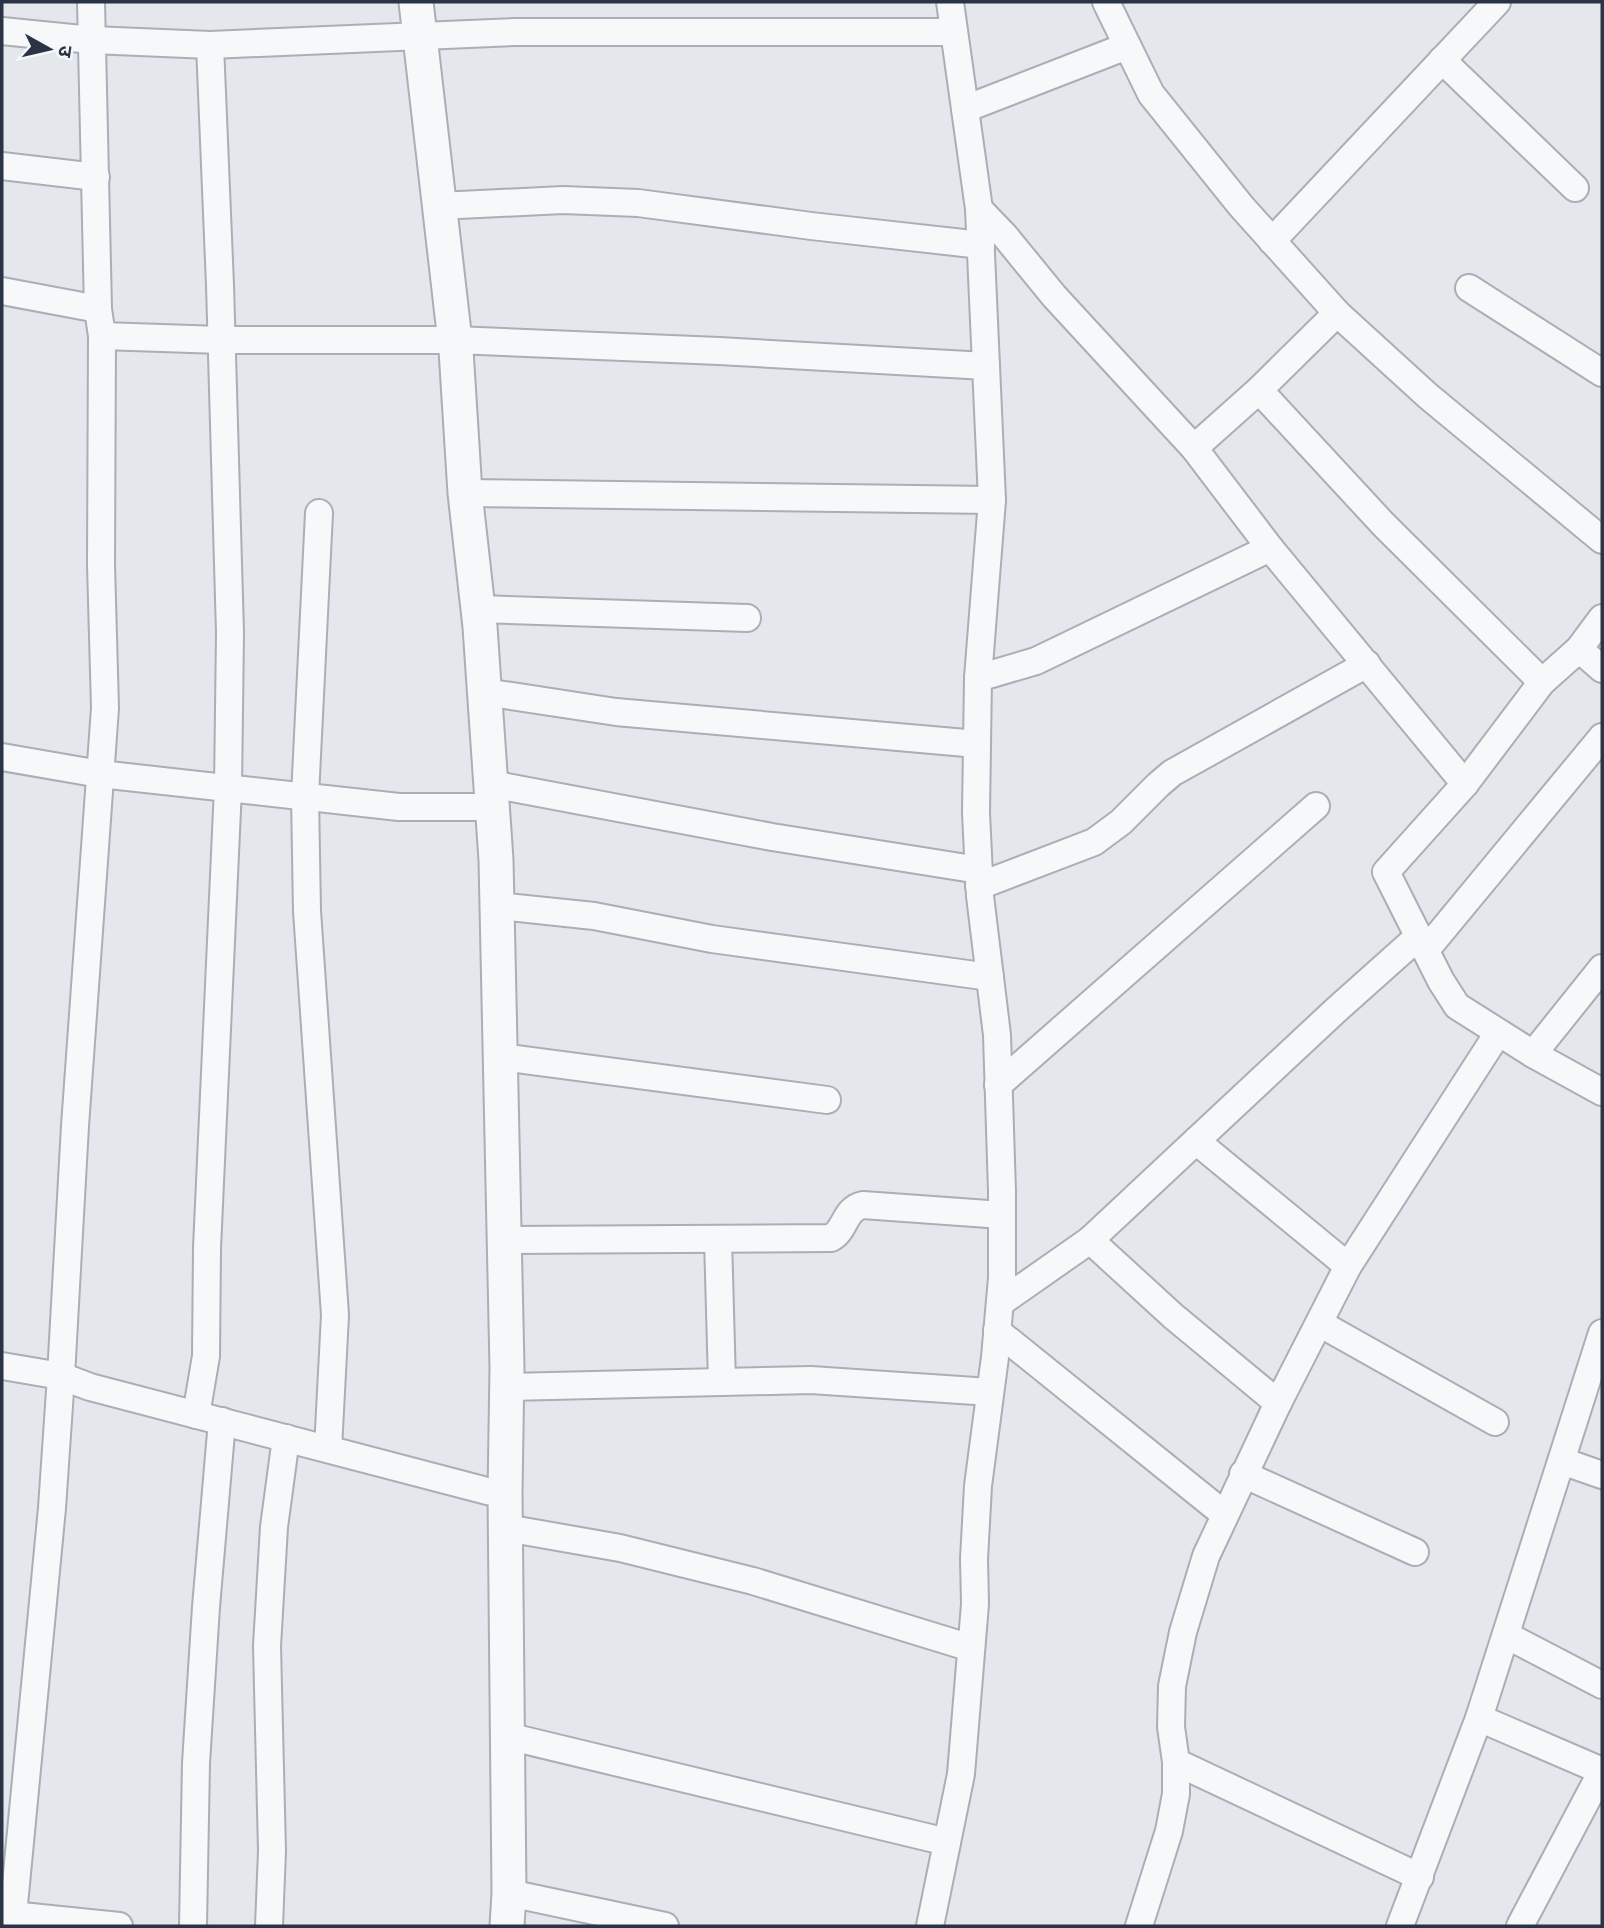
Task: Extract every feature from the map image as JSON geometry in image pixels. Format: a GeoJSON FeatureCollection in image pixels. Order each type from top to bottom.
{"type":"FeatureCollection","features":[{"type":"Feature","properties":{"kind":"street"},"geometry":{"type":"LineString","coordinates":[[91,2],[98,309],[102,336],[101,565],[105,708],[51,1508],[7,1915],[63,1923],[119,1926]]}},
{"type":"Feature","properties":{"kind":"street"},"geometry":{"type":"LineString","coordinates":[[416,2],[455,340],[465,493],[485,692],[498,906],[507,1387],[507,1926]]}},
{"type":"Feature","properties":{"kind":"street"},"geometry":{"type":"LineString","coordinates":[[930,1926],[961,1774],[975,1604],[974,1559],[978,1486],[1000,1303],[1002,1215],[997,1035],[979,878],[976,813],[978,678],[992,500],[979,209],[950,2]]}},
{"type":"Feature","properties":{"kind":"street"},"geometry":{"type":"LineString","coordinates":[[1106,2],[1151,94],[1241,206],[1337,313],[1428,396],[1602,540]]}},
{"type":"Feature","properties":{"kind":"street"},"geometry":{"type":"LineString","coordinates":[[1272,241],[1497,2]]}},
{"type":"Feature","properties":{"kind":"street"},"geometry":{"type":"LineString","coordinates":[[2,31],[92,40],[210,45],[515,32],[954,32]]}},
{"type":"Feature","properties":{"kind":"street"},"geometry":{"type":"LineString","coordinates":[[196,1415],[206,1356],[207,1248],[228,788],[230,633],[210,45]]}},
{"type":"Feature","properties":{"kind":"street"},"geometry":{"type":"LineString","coordinates":[[965,108],[1127,46]]}},
{"type":"Feature","properties":{"kind":"street"},"geometry":{"type":"LineString","coordinates":[[1442,60],[1574,188]]}},
{"type":"Feature","properties":{"kind":"street"},"geometry":{"type":"LineString","coordinates":[[2,166],[96,177]]}},
{"type":"Feature","properties":{"kind":"street"},"geometry":{"type":"LineString","coordinates":[[439,206],[563,201],[638,203],[798,225],[981,245]]}},
{"type":"Feature","properties":{"kind":"street"},"geometry":{"type":"LineString","coordinates":[[979,209],[1054,296],[1194,448],[1270,548],[1465,784]]}},
{"type":"Feature","properties":{"kind":"street"},"geometry":{"type":"LineString","coordinates":[[1469,288],[1602,373]]}},
{"type":"Feature","properties":{"kind":"street"},"geometry":{"type":"LineString","coordinates":[[2,291],[98,309]]}},
{"type":"Feature","properties":{"kind":"street"},"geometry":{"type":"LineString","coordinates":[[1194,448],[1259,390],[1337,313]]}},
{"type":"Feature","properties":{"kind":"street"},"geometry":{"type":"LineString","coordinates":[[102,336],[221,340],[455,340],[986,366]]}},
{"type":"Feature","properties":{"kind":"street"},"geometry":{"type":"LineString","coordinates":[[1259,390],[1383,524],[1542,682]]}},
{"type":"Feature","properties":{"kind":"street"},"geometry":{"type":"LineString","coordinates":[[465,493],[992,500]]}},
{"type":"Feature","properties":{"kind":"street"},"geometry":{"type":"LineString","coordinates":[[319,513],[305,796],[307,911],[335,1315],[328,1449]]}},
{"type":"Feature","properties":{"kind":"street"},"geometry":{"type":"LineString","coordinates":[[978,678],[1036,661],[1270,548]]}},
{"type":"Feature","properties":{"kind":"street"},"geometry":{"type":"LineString","coordinates":[[478,609],[747,618]]}},
{"type":"Feature","properties":{"kind":"street"},"geometry":{"type":"LineString","coordinates":[[1602,618],[1578,649],[1542,682],[1465,784],[1386,872],[1441,981],[1457,1006],[1533,1054],[1602,1091]]}},
{"type":"Feature","properties":{"kind":"street"},"geometry":{"type":"LineString","coordinates":[[1578,649],[1602,669]]}},
{"type":"Feature","properties":{"kind":"street"},"geometry":{"type":"LineString","coordinates":[[2,757],[100,774],[399,807],[492,796],[772,837],[979,878],[1094,842],[1114,828],[1172,773],[1367,664]]}},
{"type":"Feature","properties":{"kind":"street"},"geometry":{"type":"LineString","coordinates":[[485,692],[616,712],[977,744]]}},
{"type":"Feature","properties":{"kind":"street"},"geometry":{"type":"LineString","coordinates":[[1000,1303],[1090,1240],[1196,1141],[1422,943],[1602,737]]}},
{"type":"Feature","properties":{"kind":"street"},"geometry":{"type":"LineString","coordinates":[[999,1085],[1316,806]]}},
{"type":"Feature","properties":{"kind":"street"},"geometry":{"type":"LineString","coordinates":[[498,906],[574,914],[712,939],[990,977]]}},
{"type":"Feature","properties":{"kind":"street"},"geometry":{"type":"LineString","coordinates":[[1533,1054],[1602,968]]}},
{"type":"Feature","properties":{"kind":"street"},"geometry":{"type":"LineString","coordinates":[[1139,1926],[1169,1831],[1176,1794],[1176,1762],[1171,1727],[1172,1686],[1183,1632],[1206,1556],[1243,1474],[1348,1266],[1498,1032]]}},
{"type":"Feature","properties":{"kind":"street"},"geometry":{"type":"LineString","coordinates":[[501,1056],[827,1100]]}},
{"type":"Feature","properties":{"kind":"street"},"geometry":{"type":"LineString","coordinates":[[1196,1141],[1348,1266]]}},
{"type":"Feature","properties":{"kind":"street"},"geometry":{"type":"LineString","coordinates":[[505,1240],[831,1238],[841,1229],[850,1211],[855,1206],[863,1205],[1002,1215]]}},
{"type":"Feature","properties":{"kind":"street"},"geometry":{"type":"LineString","coordinates":[[718,1239],[722,1382]]}},
{"type":"Feature","properties":{"kind":"street"},"geometry":{"type":"LineString","coordinates":[[1090,1240],[1183,1324],[1278,1403]]}},
{"type":"Feature","properties":{"kind":"street"},"geometry":{"type":"LineString","coordinates":[[1319,1323],[1495,1422]]}},
{"type":"Feature","properties":{"kind":"street"},"geometry":{"type":"LineString","coordinates":[[997,1331],[1224,1514]]}},
{"type":"Feature","properties":{"kind":"street"},"geometry":{"type":"LineString","coordinates":[[1400,1926],[1479,1718],[1602,1333]]}},
{"type":"Feature","properties":{"kind":"street"},"geometry":{"type":"LineString","coordinates":[[2,1366],[61,1376],[90,1387],[196,1415],[505,1493]]}},
{"type":"Feature","properties":{"kind":"street"},"geometry":{"type":"LineString","coordinates":[[507,1387],[811,1380],[990,1392]]}},
{"type":"Feature","properties":{"kind":"street"},"geometry":{"type":"LineString","coordinates":[[193,1926],[196,1763],[205,1607],[222,1421]]}},
{"type":"Feature","properties":{"kind":"street"},"geometry":{"type":"LineString","coordinates":[[269,1926],[272,1852],[267,1646],[274,1527],[285,1438]]}},
{"type":"Feature","properties":{"kind":"street"},"geometry":{"type":"LineString","coordinates":[[1562,1461],[1602,1475]]}},
{"type":"Feature","properties":{"kind":"street"},"geometry":{"type":"LineString","coordinates":[[1243,1474],[1415,1552]]}},
{"type":"Feature","properties":{"kind":"street"},"geometry":{"type":"LineString","coordinates":[[506,1528],[620,1548],[753,1581],[971,1648]]}},
{"type":"Feature","properties":{"kind":"street"},"geometry":{"type":"LineString","coordinates":[[1506,1635],[1602,1685]]}},
{"type":"Feature","properties":{"kind":"street"},"geometry":{"type":"LineString","coordinates":[[1479,1718],[1602,1771],[1520,1926]]}},
{"type":"Feature","properties":{"kind":"street"},"geometry":{"type":"LineString","coordinates":[[507,1736],[947,1842]]}},
{"type":"Feature","properties":{"kind":"street"},"geometry":{"type":"LineString","coordinates":[[1176,1762],[1420,1877]]}},
{"type":"Feature","properties":{"kind":"street"},"geometry":{"type":"LineString","coordinates":[[509,1893],[665,1926]]}}]}
